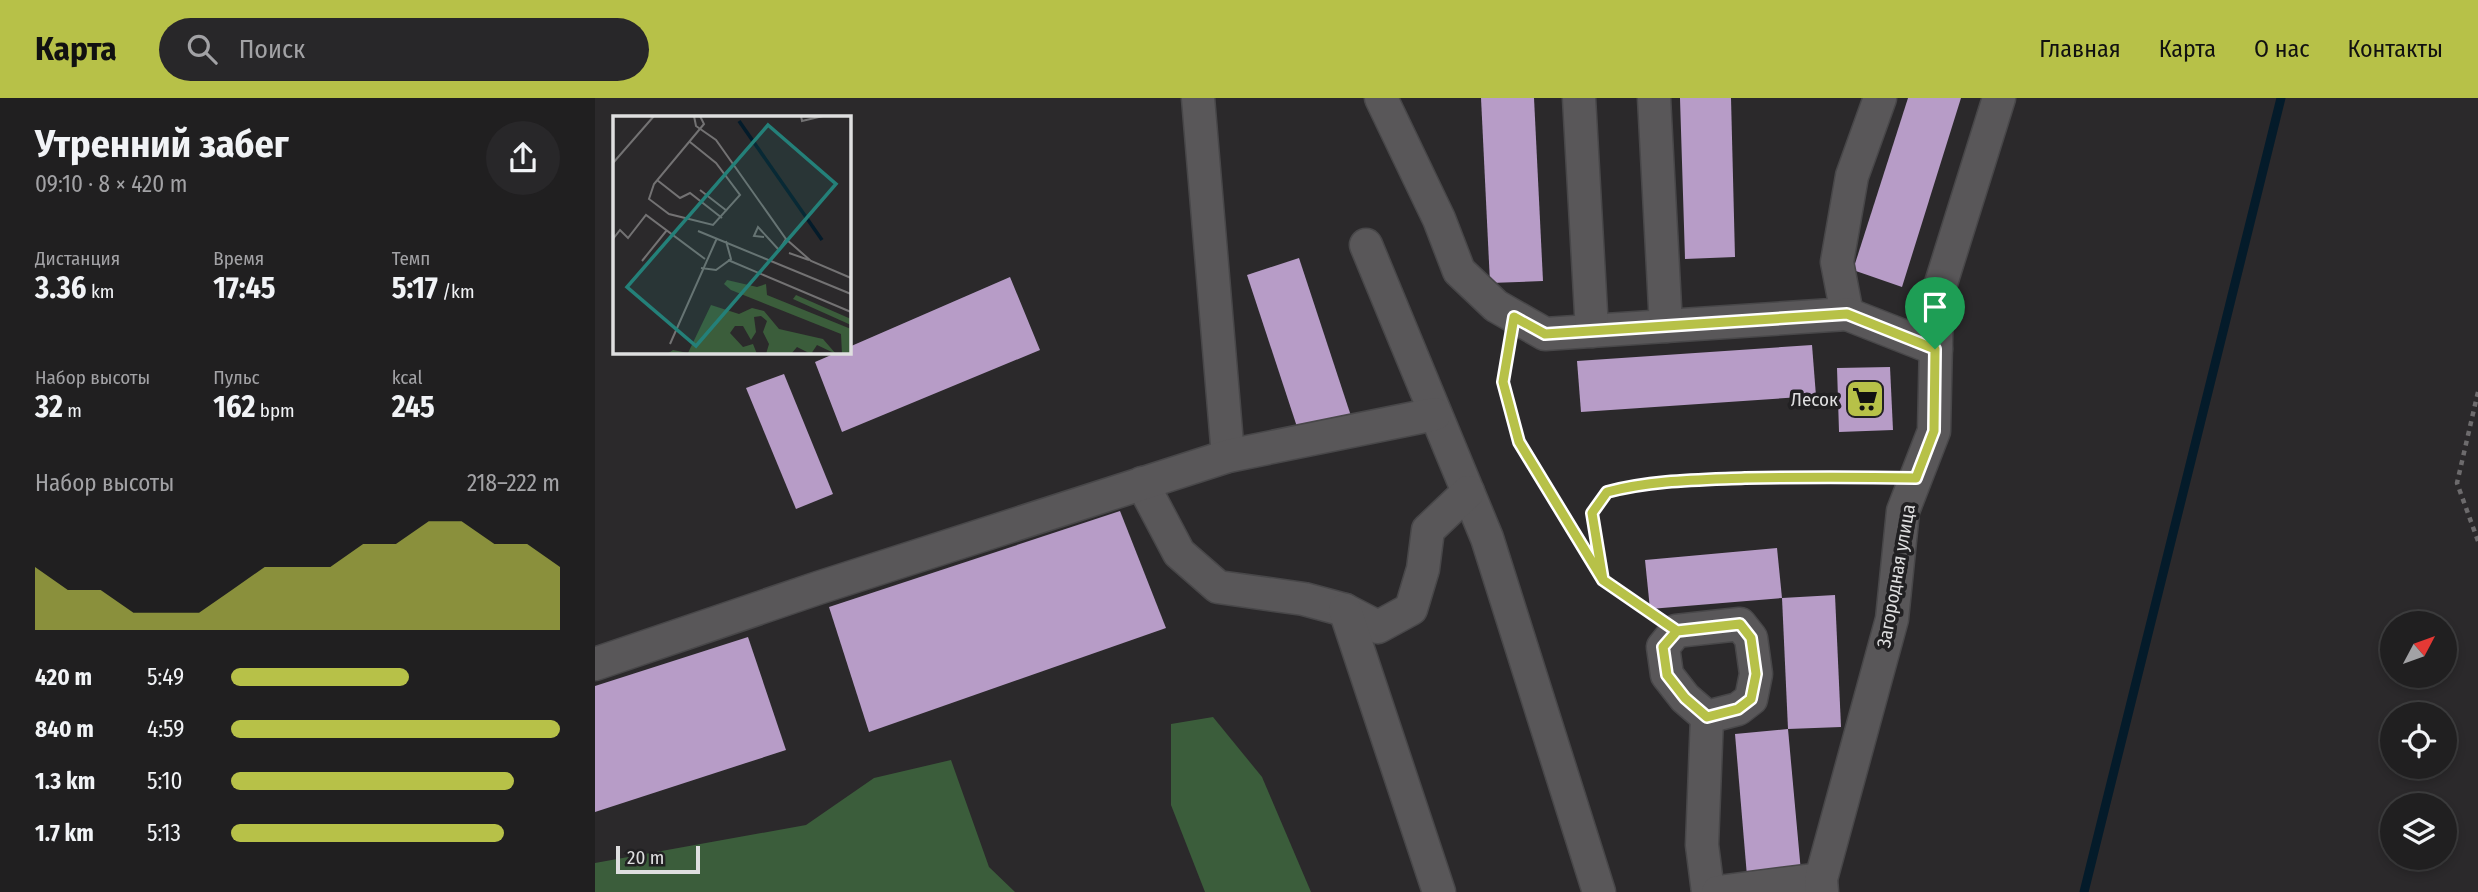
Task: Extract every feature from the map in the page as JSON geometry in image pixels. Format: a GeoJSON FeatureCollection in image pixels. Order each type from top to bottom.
{"type":"FeatureCollection","features":[{"type":"Feature","properties":{"kind":"street"},"geometry":{"type":"LineString","coordinates":[[1198,98],[1228,456]]}},
{"type":"Feature","properties":{"kind":"street"},"geometry":{"type":"LineString","coordinates":[[1381,98],[1439,219],[1459,271],[1496,306],[1545,334],[1847,314],[1935,349]]}},
{"type":"Feature","properties":{"kind":"street"},"geometry":{"type":"LineString","coordinates":[[1579,98],[1592,331]]}},
{"type":"Feature","properties":{"kind":"street"},"geometry":{"type":"LineString","coordinates":[[1654,98],[1666,326]]}},
{"type":"Feature","properties":{"kind":"street"},"geometry":{"type":"LineString","coordinates":[[1847,314],[1837,262],[1852,176],[1880,98]]}},
{"type":"Feature","properties":{"kind":"street","name":"Загородная улица"},"geometry":{"type":"LineString","coordinates":[[1822,886],[1892,619],[1903,511],[1934,431],[1937,296],[1999,98]]}},
{"type":"Feature","properties":{"kind":"street"},"geometry":{"type":"LineString","coordinates":[[1366,245],[1487,538],[1599,892]]}},
{"type":"Feature","properties":{"kind":"street"},"geometry":{"type":"LineString","coordinates":[[595,664],[818,588],[1228,456],[1435,414]]}},
{"type":"Feature","properties":{"kind":"street"},"geometry":{"type":"LineString","coordinates":[[1142,484],[1179,553],[1218,587],[1304,600],[1345,610],[1378,627],[1411,609],[1423,569],[1427,530],[1468,492]]}},
{"type":"Feature","properties":{"kind":"street"},"geometry":{"type":"LineString","coordinates":[[1345,610],[1439,892]]}},
{"type":"Feature","properties":{"kind":"street"},"geometry":{"type":"LineString","coordinates":[[1740,624],[1751,638],[1756,674],[1751,699],[1738,709],[1707,717],[1685,698],[1667,675],[1663,647],[1677,631],[1740,624]]}},
{"type":"Feature","properties":{"kind":"street"},"geometry":{"type":"LineString","coordinates":[[1707,717],[1702,845],[1708,892]]}},
{"type":"Feature","properties":{"kind":"street"},"geometry":{"type":"LineString","coordinates":[[1718,892],[1822,886]]}},
{"type":"Feature","properties":{"kind":"path"},"geometry":{"type":"LineString","coordinates":[[1514,317],[1503,382],[1519,442],[1603,580],[1677,631]]}},
{"type":"Feature","properties":{"kind":"path"},"geometry":{"type":"LineString","coordinates":[[2478,392],[2456,483],[2478,541]]}},
{"type":"Feature","properties":{"kind":"path"},"geometry":{"type":"LineString","coordinates":[[1603,580],[1592,513],[1607,492],[1632,485],[1673,480],[1818,476],[1916,478]]}},
{"type":"Feature","properties":{"kind":"green space"},"geometry":{"type":"Polygon","coordinates":[[[1213,717],[1262,777],[1311,892],[1205,892],[1171,805],[1171,724],[1213,717]]]}},
{"type":"Feature","properties":{"kind":"green space"},"geometry":{"type":"Polygon","coordinates":[[[951,760],[989,867],[1015,892],[595,892],[595,863],[806,825],[874,778],[951,760]]]}},
{"type":"Feature","properties":{"kind":"building"},"geometry":{"type":"Polygon","coordinates":[[[1481,98],[1534,98],[1543,281],[1490,283],[1481,98]]]}},
{"type":"Feature","properties":{"kind":"building"},"geometry":{"type":"Polygon","coordinates":[[[1680,98],[1731,98],[1735,257],[1685,259],[1680,98]]]}},
{"type":"Feature","properties":{"kind":"building"},"geometry":{"type":"Polygon","coordinates":[[[1908,98],[1961,98],[1902,287],[1853,270],[1908,98]]]}},
{"type":"Feature","properties":{"kind":"building"},"geometry":{"type":"Polygon","coordinates":[[[1299,258],[1352,419],[1300,436],[1247,275],[1299,258]]]}},
{"type":"Feature","properties":{"kind":"building"},"geometry":{"type":"Polygon","coordinates":[[[1010,277],[1040,350],[842,432],[815,362],[833,354],[851,354],[851,346],[1010,277]]]}},
{"type":"Feature","properties":{"kind":"building"},"geometry":{"type":"Polygon","coordinates":[[[1812,345],[1816,396],[1581,412],[1577,361],[1812,345]]]}},
{"type":"Feature","properties":{"kind":"building","name":"Лесок"},"geometry":{"type":"Polygon","coordinates":[[[1890,367],[1893,430],[1839,432],[1837,368],[1890,367]]]}},
{"type":"Feature","properties":{"kind":"building"},"geometry":{"type":"Polygon","coordinates":[[[784,374],[833,494],[796,509],[746,388],[784,374]]]}},
{"type":"Feature","properties":{"kind":"building"},"geometry":{"type":"Polygon","coordinates":[[[1120,511],[1166,628],[869,732],[829,607],[1120,511]]]}},
{"type":"Feature","properties":{"kind":"building"},"geometry":{"type":"Polygon","coordinates":[[[1777,548],[1782,598],[1650,609],[1645,560],[1777,548]]]}},
{"type":"Feature","properties":{"kind":"building"},"geometry":{"type":"Polygon","coordinates":[[[1835,595],[1841,727],[1788,729],[1782,598],[1835,595]]]}},
{"type":"Feature","properties":{"kind":"building"},"geometry":{"type":"Polygon","coordinates":[[[748,637],[786,750],[595,812],[595,686],[748,637]]]}},
{"type":"Feature","properties":{"kind":"building"},"geometry":{"type":"Polygon","coordinates":[[[1788,729],[1801,872],[1747,876],[1735,734],[1788,729]]]}},
{"type":"Feature","properties":{"kind":"waterway"},"geometry":{"type":"LineString","coordinates":[[2084,892],[2281,98]]}},
{"type":"Feature","properties":{"kind":"place","name":"Лесок"},"geometry":{"type":"Point","coordinates":[1865,399]}},
{"type":"Feature","properties":{"kind":"route"},"geometry":{"type":"LineString","coordinates":[[1935,349],[1847,314],[1545,334],[1514,317],[1503,382],[1519,442],[1603,580],[1677,631],[1740,624],[1751,638],[1756,674],[1751,699],[1738,709],[1707,717],[1685,698],[1667,675],[1663,647],[1677,631],[1603,580],[1592,513],[1607,492],[1632,485],[1673,480],[1818,476],[1916,478],[1934,431],[1935,349]]}}]}
